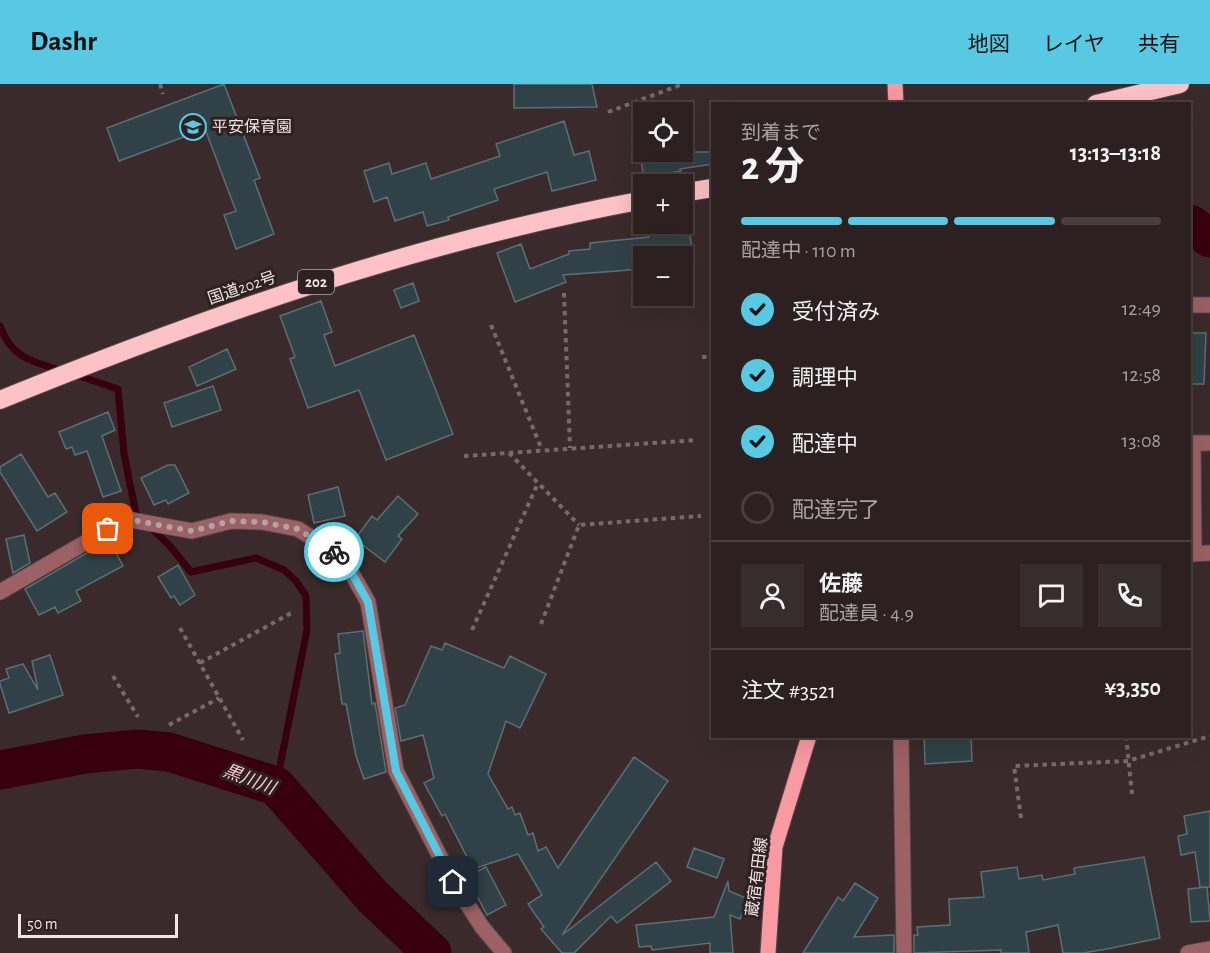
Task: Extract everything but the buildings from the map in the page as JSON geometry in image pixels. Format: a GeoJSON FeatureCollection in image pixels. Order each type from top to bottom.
{"type":"FeatureCollection","features":[{"type":"Feature","properties":{"kind":"highway"},"geometry":{"type":"LineString","coordinates":[[1104,102],[1180,84]]}},
{"type":"Feature","properties":{"kind":"highway"},"geometry":{"type":"LineString","coordinates":[[693,191],[711,188]]}},
{"type":"Feature","properties":{"kind":"highway","name":"国道202号"},"geometry":{"type":"LineString","coordinates":[[0,400],[110,355],[320,281],[407,255],[592,210],[633,203]]}},
{"type":"Feature","properties":{"kind":"main road"},"geometry":{"type":"LineString","coordinates":[[895,84],[896,102]]}},
{"type":"Feature","properties":{"kind":"main road","name":"蔵宿有田線"},"geometry":{"type":"LineString","coordinates":[[768,953],[776,847],[808,738]]}},
{"type":"Feature","properties":{"kind":"street"},"geometry":{"type":"LineString","coordinates":[[1191,305],[1210,305]]}},
{"type":"Feature","properties":{"kind":"street"},"geometry":{"type":"LineString","coordinates":[[1210,443],[1191,443],[1192,554],[1210,553]]}},
{"type":"Feature","properties":{"kind":"street"},"geometry":{"type":"LineString","coordinates":[[0,591],[126,519],[192,531],[231,521],[262,522],[298,529],[343,558],[368,602],[396,771],[453,882],[482,927],[504,953]]}},
{"type":"Feature","properties":{"kind":"street"},"geometry":{"type":"LineString","coordinates":[[901,738],[904,953]]}},
{"type":"Feature","properties":{"kind":"street"},"geometry":{"type":"LineString","coordinates":[[1188,953],[1210,949]]}},
{"type":"Feature","properties":{"kind":"path"},"geometry":{"type":"LineString","coordinates":[[160,84],[164,94]]}},
{"type":"Feature","properties":{"kind":"path"},"geometry":{"type":"LineString","coordinates":[[608,112],[683,84]]}},
{"type":"Feature","properties":{"kind":"path"},"geometry":{"type":"LineString","coordinates":[[564,293],[570,448]]}},
{"type":"Feature","properties":{"kind":"path"},"geometry":{"type":"LineString","coordinates":[[491,325],[542,450]]}},
{"type":"Feature","properties":{"kind":"path"},"geometry":{"type":"LineString","coordinates":[[702,357],[711,357]]}},
{"type":"Feature","properties":{"kind":"path"},"geometry":{"type":"LineString","coordinates":[[464,456],[697,440]]}},
{"type":"Feature","properties":{"kind":"path"},"geometry":{"type":"LineString","coordinates":[[509,453],[579,525],[701,516]]}},
{"type":"Feature","properties":{"kind":"path"},"geometry":{"type":"LineString","coordinates":[[472,630],[538,483]]}},
{"type":"Feature","properties":{"kind":"path"},"geometry":{"type":"LineString","coordinates":[[541,624],[579,525]]}},
{"type":"Feature","properties":{"kind":"path"},"geometry":{"type":"LineString","coordinates":[[200,663],[293,612]]}},
{"type":"Feature","properties":{"kind":"path"},"geometry":{"type":"LineString","coordinates":[[180,627],[243,740]]}},
{"type":"Feature","properties":{"kind":"path"},"geometry":{"type":"LineString","coordinates":[[113,676],[138,717]]}},
{"type":"Feature","properties":{"kind":"path"},"geometry":{"type":"LineString","coordinates":[[169,725],[219,698]]}},
{"type":"Feature","properties":{"kind":"path"},"geometry":{"type":"LineString","coordinates":[[1021,818],[1014,766],[1128,761],[1210,736]]}},
{"type":"Feature","properties":{"kind":"path"},"geometry":{"type":"LineString","coordinates":[[1126,738],[1132,794]]}},
{"type":"Feature","properties":{"kind":"waterway"},"geometry":{"type":"LineString","coordinates":[[1191,225],[1210,238]]}},
{"type":"Feature","properties":{"kind":"waterway"},"geometry":{"type":"LineString","coordinates":[[0,326],[5,337],[17,352],[32,361],[62,371]]}},
{"type":"Feature","properties":{"kind":"waterway"},"geometry":{"type":"LineString","coordinates":[[73,374],[118,389],[124,454],[136,514],[141,519]]}},
{"type":"Feature","properties":{"kind":"waterway"},"geometry":{"type":"LineString","coordinates":[[149,526],[169,545],[191,572],[256,558],[284,570],[296,581],[306,596],[307,630],[276,786]]}},
{"type":"Feature","properties":{"kind":"waterway","name":"黒川川"},"geometry":{"type":"LineString","coordinates":[[0,770],[85,754],[137,749],[169,752],[276,786],[373,897],[432,953]]}},
{"type":"Feature","properties":{"kind":"way so far"},"geometry":{"type":"LineString","coordinates":[[108,529],[126,519],[192,531],[231,521],[262,522],[298,529],[334,552]]}},
{"type":"Feature","properties":{"kind":"place","name":"平安保育園"},"geometry":{"type":"Point","coordinates":[193,127]}},
{"type":"Feature","properties":{"kind":"route"},"geometry":{"type":"LineString","coordinates":[[334,552],[343,558],[368,602],[380,686],[396,771],[453,882]]}}]}
